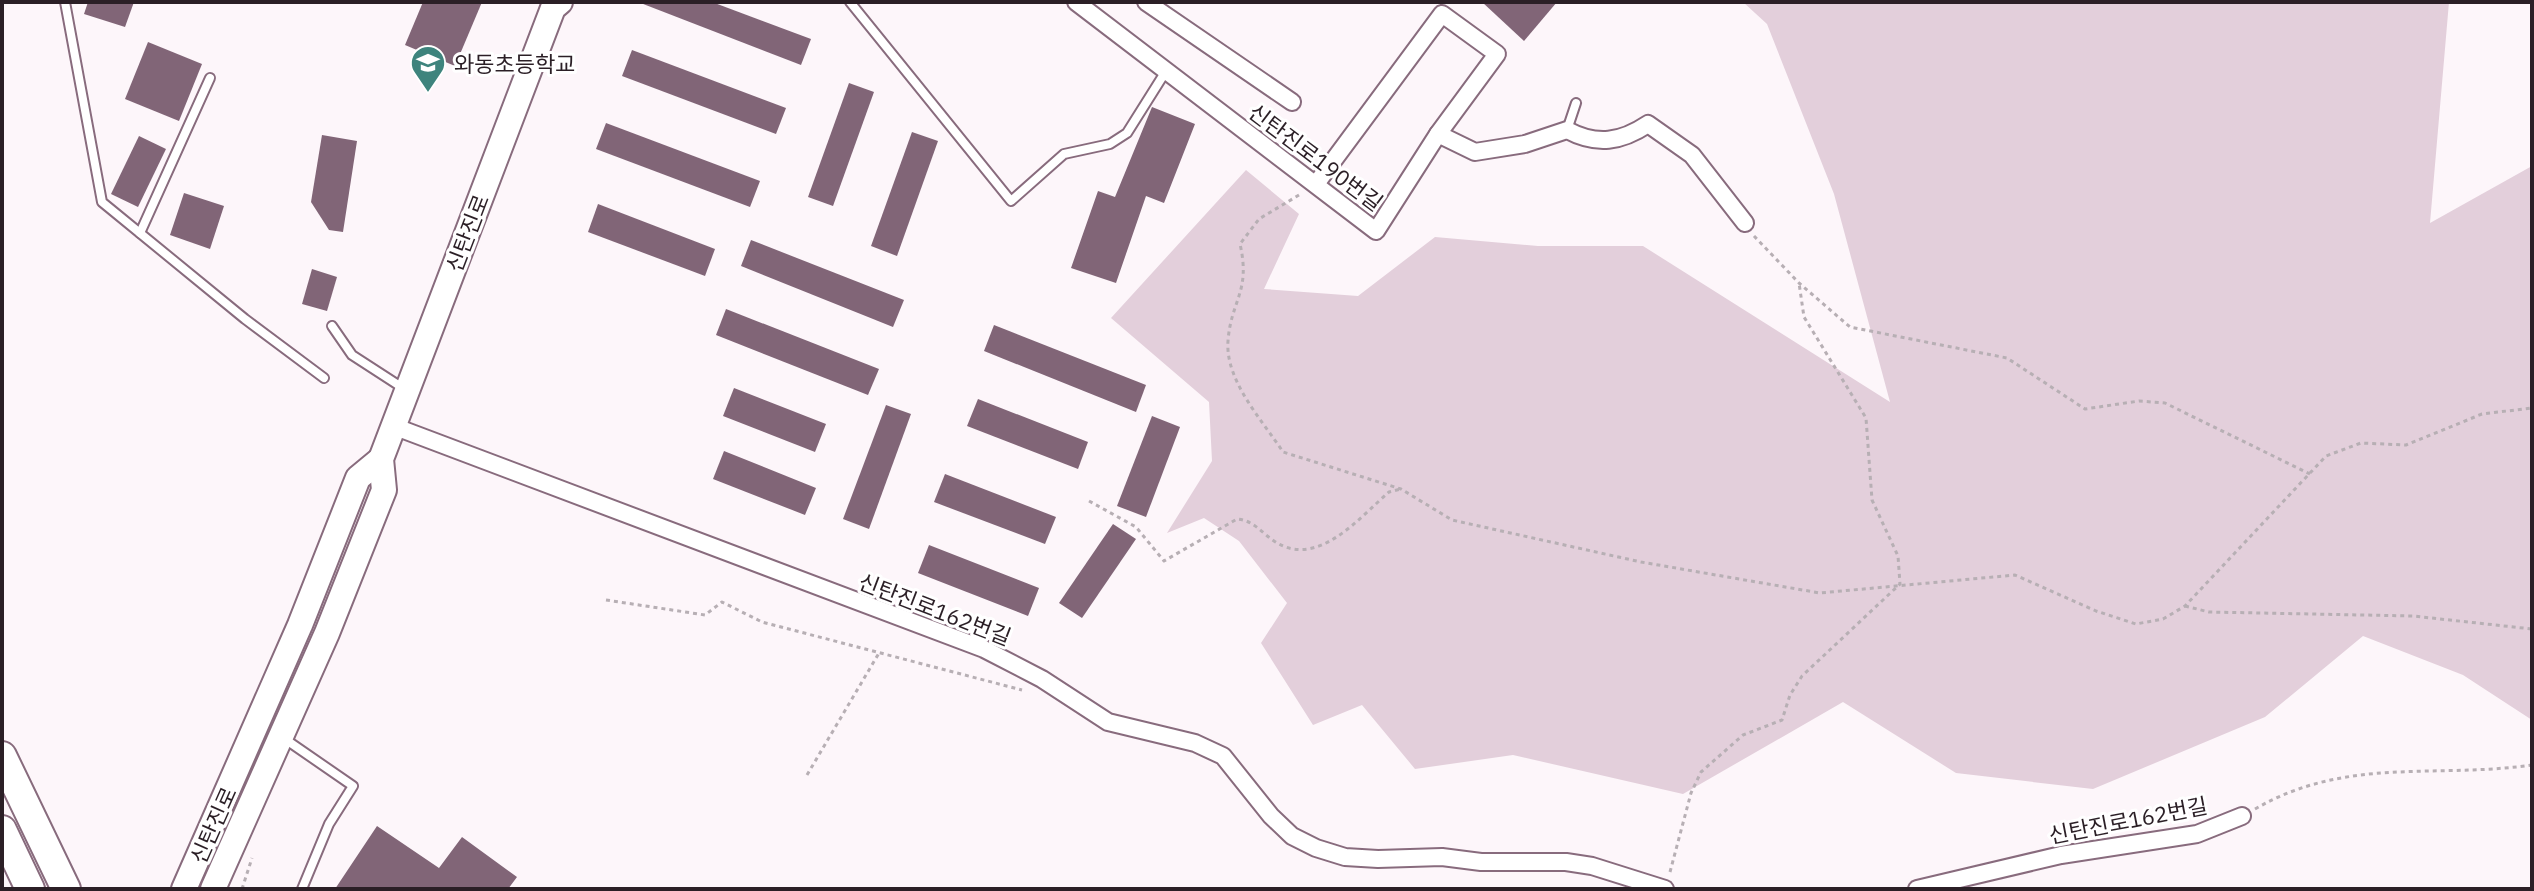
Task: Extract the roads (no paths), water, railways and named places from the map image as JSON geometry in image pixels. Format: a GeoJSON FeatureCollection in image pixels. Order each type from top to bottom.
{"type":"FeatureCollection","features":[{"type":"Feature","properties":{"kind":"highway"},"geometry":{"type":"LineString","coordinates":[[2,756],[66,889]]}},
{"type":"Feature","properties":{"kind":"highway"},"geometry":{"type":"LineString","coordinates":[[2,830],[30,889]]}},
{"type":"Feature","properties":{"kind":"main road","name":"신탄진로"},"geometry":{"type":"LineString","coordinates":[[213,889],[281,737],[384,490],[381,459],[555,4]]}},
{"type":"Feature","properties":{"kind":"main road","name":"신탄진로"},"geometry":{"type":"LineString","coordinates":[[184,889],[288,653],[358,478],[381,459]]}},
{"type":"Feature","properties":{"kind":"street","name":"신탄진로190번길"},"geometry":{"type":"LineString","coordinates":[[1076,2],[1376,231],[1438,134]]}},
{"type":"Feature","properties":{"kind":"street"},"geometry":{"type":"LineString","coordinates":[[1146,2],[1292,102]]}},
{"type":"Feature","properties":{"kind":"street"},"geometry":{"type":"LineString","coordinates":[[1316,184],[1442,14],[1497,54],[1438,134],[1475,152],[1525,144],[1567,130],[1585,140],[1614,141],[1648,124],[1692,155],[1745,223]]}},
{"type":"Feature","properties":{"kind":"street","name":"신탄진로162번길"},"geometry":{"type":"LineString","coordinates":[[393,426],[984,649],[1042,679],[1108,722],[1195,743],[1223,756],[1271,816],[1292,836],[1316,848],[1345,857],[1378,859],[1442,857],[1481,862],[1566,862],[1666,883]]}},
{"type":"Feature","properties":{"kind":"street","name":"신탄진로162번길"},"geometry":{"type":"LineString","coordinates":[[1917,889],[2061,855],[2197,834],[2242,816]]}},
{"type":"Feature","properties":{"kind":"lane"},"geometry":{"type":"LineString","coordinates":[[65,2],[102,202],[324,378]]}},
{"type":"Feature","properties":{"kind":"lane"},"geometry":{"type":"LineString","coordinates":[[850,2],[1011,201],[1064,154],[1110,144],[1127,133],[1166,71]]}},
{"type":"Feature","properties":{"kind":"lane"},"geometry":{"type":"LineString","coordinates":[[140,233],[210,78]]}},
{"type":"Feature","properties":{"kind":"lane"},"geometry":{"type":"LineString","coordinates":[[1567,130],[1576,103]]}},
{"type":"Feature","properties":{"kind":"lane"},"geometry":{"type":"LineString","coordinates":[[332,326],[352,355],[406,391]]}},
{"type":"Feature","properties":{"kind":"lane"},"geometry":{"type":"LineString","coordinates":[[281,737],[353,786],[329,824],[302,889]]}},
{"type":"Feature","properties":{"kind":"place","name":"와동초등학교"},"geometry":{"type":"Point","coordinates":[428,94]}}]}
